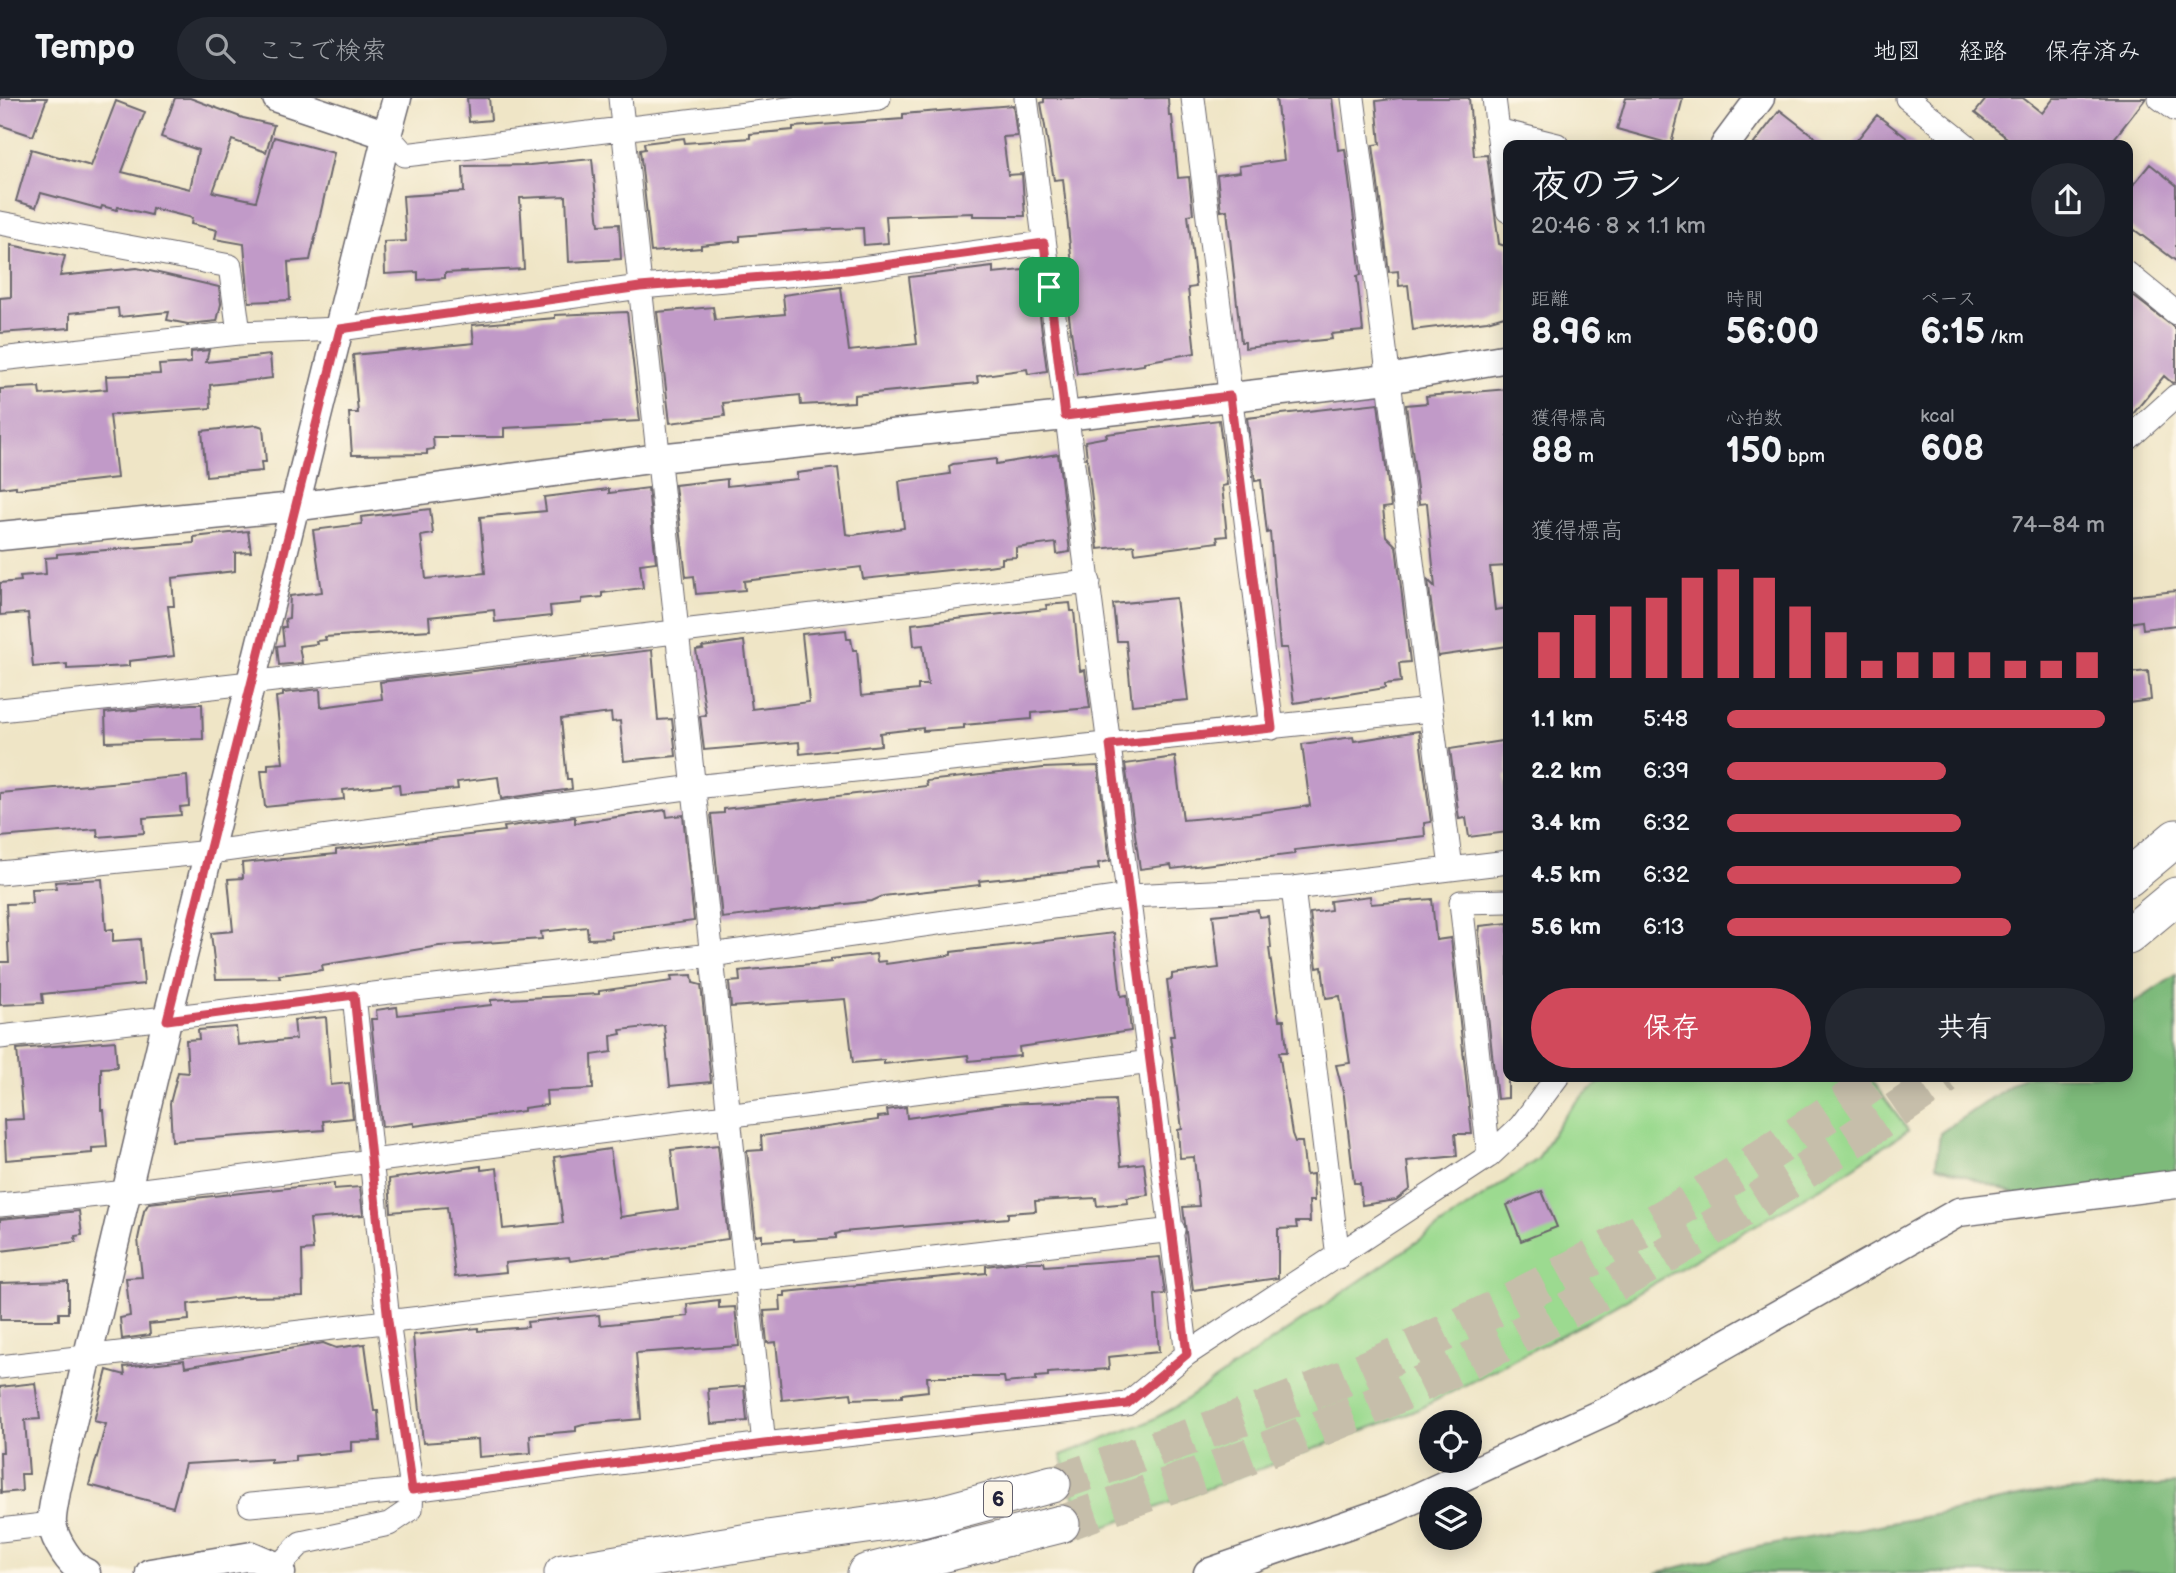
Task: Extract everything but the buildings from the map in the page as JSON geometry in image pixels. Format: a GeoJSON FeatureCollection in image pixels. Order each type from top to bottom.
{"type":"FeatureCollection","features":[{"type":"Feature","properties":{"kind":"highway"},"geometry":{"type":"LineString","coordinates":[[2133,874],[2176,838]]}},
{"type":"Feature","properties":{"kind":"highway"},"geometry":{"type":"LineString","coordinates":[[2133,932],[2176,897]]}},
{"type":"Feature","properties":{"kind":"highway","name":"6"},"geometry":{"type":"LineString","coordinates":[[682,1573],[945,1514],[1052,1483]]}},
{"type":"Feature","properties":{"kind":"highway"},"geometry":{"type":"LineString","coordinates":[[563,1573],[767,1539],[945,1514]]}},
{"type":"Feature","properties":{"kind":"highway","name":"6"},"geometry":{"type":"LineString","coordinates":[[866,1573],[959,1552],[1061,1524]]}},
{"type":"Feature","properties":{"kind":"highway"},"geometry":{"type":"LineString","coordinates":[[891,1573],[959,1552]]}},
{"type":"Feature","properties":{"kind":"street"},"geometry":{"type":"LineString","coordinates":[[277,98],[387,135],[405,155],[879,98]]}},
{"type":"Feature","properties":{"kind":"street"},"geometry":{"type":"LineString","coordinates":[[86,1573],[78,1570],[65,1553],[52,1524],[56,1491],[167,1020],[397,98]]}},
{"type":"Feature","properties":{"kind":"street"},"geometry":{"type":"LineString","coordinates":[[620,98],[764,1444]]}},
{"type":"Feature","properties":{"kind":"street"},"geometry":{"type":"LineString","coordinates":[[1026,98],[1065,416],[1152,1062],[1187,1354]]}},
{"type":"Feature","properties":{"kind":"street"},"geometry":{"type":"LineString","coordinates":[[1193,98],[1272,728]]}},
{"type":"Feature","properties":{"kind":"street"},"geometry":{"type":"LineString","coordinates":[[1353,98],[1451,868]]}},
{"type":"Feature","properties":{"kind":"street"},"geometry":{"type":"LineString","coordinates":[[1494,98],[1503,174]]}},
{"type":"Feature","properties":{"kind":"street"},"geometry":{"type":"LineString","coordinates":[[1729,140],[1760,98]]}},
{"type":"Feature","properties":{"kind":"street"},"geometry":{"type":"LineString","coordinates":[[1907,98],[1960,140]]}},
{"type":"Feature","properties":{"kind":"street"},"geometry":{"type":"LineString","coordinates":[[2160,98],[2176,110]]}},
{"type":"Feature","properties":{"kind":"street"},"geometry":{"type":"LineString","coordinates":[[1497,130],[1538,140]]}},
{"type":"Feature","properties":{"kind":"street"},"geometry":{"type":"LineString","coordinates":[[0,223],[230,266],[239,333]]}},
{"type":"Feature","properties":{"kind":"street"},"geometry":{"type":"LineString","coordinates":[[0,359],[239,333],[340,329],[640,287],[847,270],[1044,243]]}},
{"type":"Feature","properties":{"kind":"street"},"geometry":{"type":"LineString","coordinates":[[2133,278],[2176,313]]}},
{"type":"Feature","properties":{"kind":"street"},"geometry":{"type":"LineString","coordinates":[[0,536],[295,507],[659,458],[1388,379],[1503,359]]}},
{"type":"Feature","properties":{"kind":"street"},"geometry":{"type":"LineString","coordinates":[[2133,435],[2176,396]]}},
{"type":"Feature","properties":{"kind":"street"},"geometry":{"type":"LineString","coordinates":[[0,710],[250,685],[677,630],[1089,582]]}},
{"type":"Feature","properties":{"kind":"street"},"geometry":{"type":"LineString","coordinates":[[0,873],[210,852],[694,787],[1272,728],[1430,709]]}},
{"type":"Feature","properties":{"kind":"street"},"geometry":{"type":"LineString","coordinates":[[0,1037],[167,1020],[354,995],[711,955],[1130,896],[1293,888],[1503,863]]}},
{"type":"Feature","properties":{"kind":"street"},"geometry":{"type":"LineString","coordinates":[[1293,888],[1338,1257]]}},
{"type":"Feature","properties":{"kind":"street"},"geometry":{"type":"LineString","coordinates":[[1489,1156],[1461,902],[1503,901]]}},
{"type":"Feature","properties":{"kind":"street"},"geometry":{"type":"LineString","coordinates":[[150,1573],[252,1556],[280,1570],[301,1543],[389,1524],[411,1509],[412,1490],[388,1321],[354,995]]}},
{"type":"Feature","properties":{"kind":"street"},"geometry":{"type":"LineString","coordinates":[[0,1205],[127,1192],[1152,1062]]}},
{"type":"Feature","properties":{"kind":"street"},"geometry":{"type":"LineString","coordinates":[[250,1505],[412,1490],[764,1444],[1127,1404],[1187,1354],[1489,1156],[1520,1127],[1554,1082]]}},
{"type":"Feature","properties":{"kind":"street"},"geometry":{"type":"LineString","coordinates":[[1208,1573],[1390,1510],[1611,1409],[1959,1212],[2176,1184]]}},
{"type":"Feature","properties":{"kind":"street"},"geometry":{"type":"LineString","coordinates":[[0,1367],[1173,1230]]}},
{"type":"Feature","properties":{"kind":"street"},"geometry":{"type":"LineString","coordinates":[[0,1530],[52,1524]]}},
{"type":"Feature","properties":{"kind":"green space"},"geometry":{"type":"Polygon","coordinates":[[[2176,975],[2176,1176],[2027,1198],[1936,1165],[1940,1133],[2015,1082],[2133,1082],[2133,1004],[2176,975]]]}},
{"type":"Feature","properties":{"kind":"green space"},"geometry":{"type":"Polygon","coordinates":[[[1872,1082],[1908,1130],[1834,1180],[1592,1319],[1413,1412],[1086,1534],[1061,1455],[1148,1422],[1174,1408],[1538,1159],[1576,1102],[1598,1084],[1872,1082]]]}},
{"type":"Feature","properties":{"kind":"green space"},"geometry":{"type":"Polygon","coordinates":[[[2176,1484],[2176,1573],[1656,1573],[1748,1549],[2037,1493],[2176,1484]]]}},
{"type":"Feature","properties":{"kind":"tunnel"},"geometry":{"type":"LineString","coordinates":[[1052,1484],[1323,1387],[1495,1309],[1695,1199],[1760,1159],[1873,1082]]}},
{"type":"Feature","properties":{"kind":"tunnel"},"geometry":{"type":"LineString","coordinates":[[1061,1524],[1218,1468],[1335,1422],[1522,1334],[1738,1212],[1937,1082]]}},
{"type":"Feature","properties":{"kind":"route"},"geometry":{"type":"LineString","coordinates":[[1044,243],[1049,287],[1065,416],[1230,396],[1272,728],[1110,745],[1187,1354],[1127,1404],[764,1444],[412,1490],[388,1321],[354,995],[167,1020],[340,329],[640,287],[847,270],[1044,243]]}}]}
